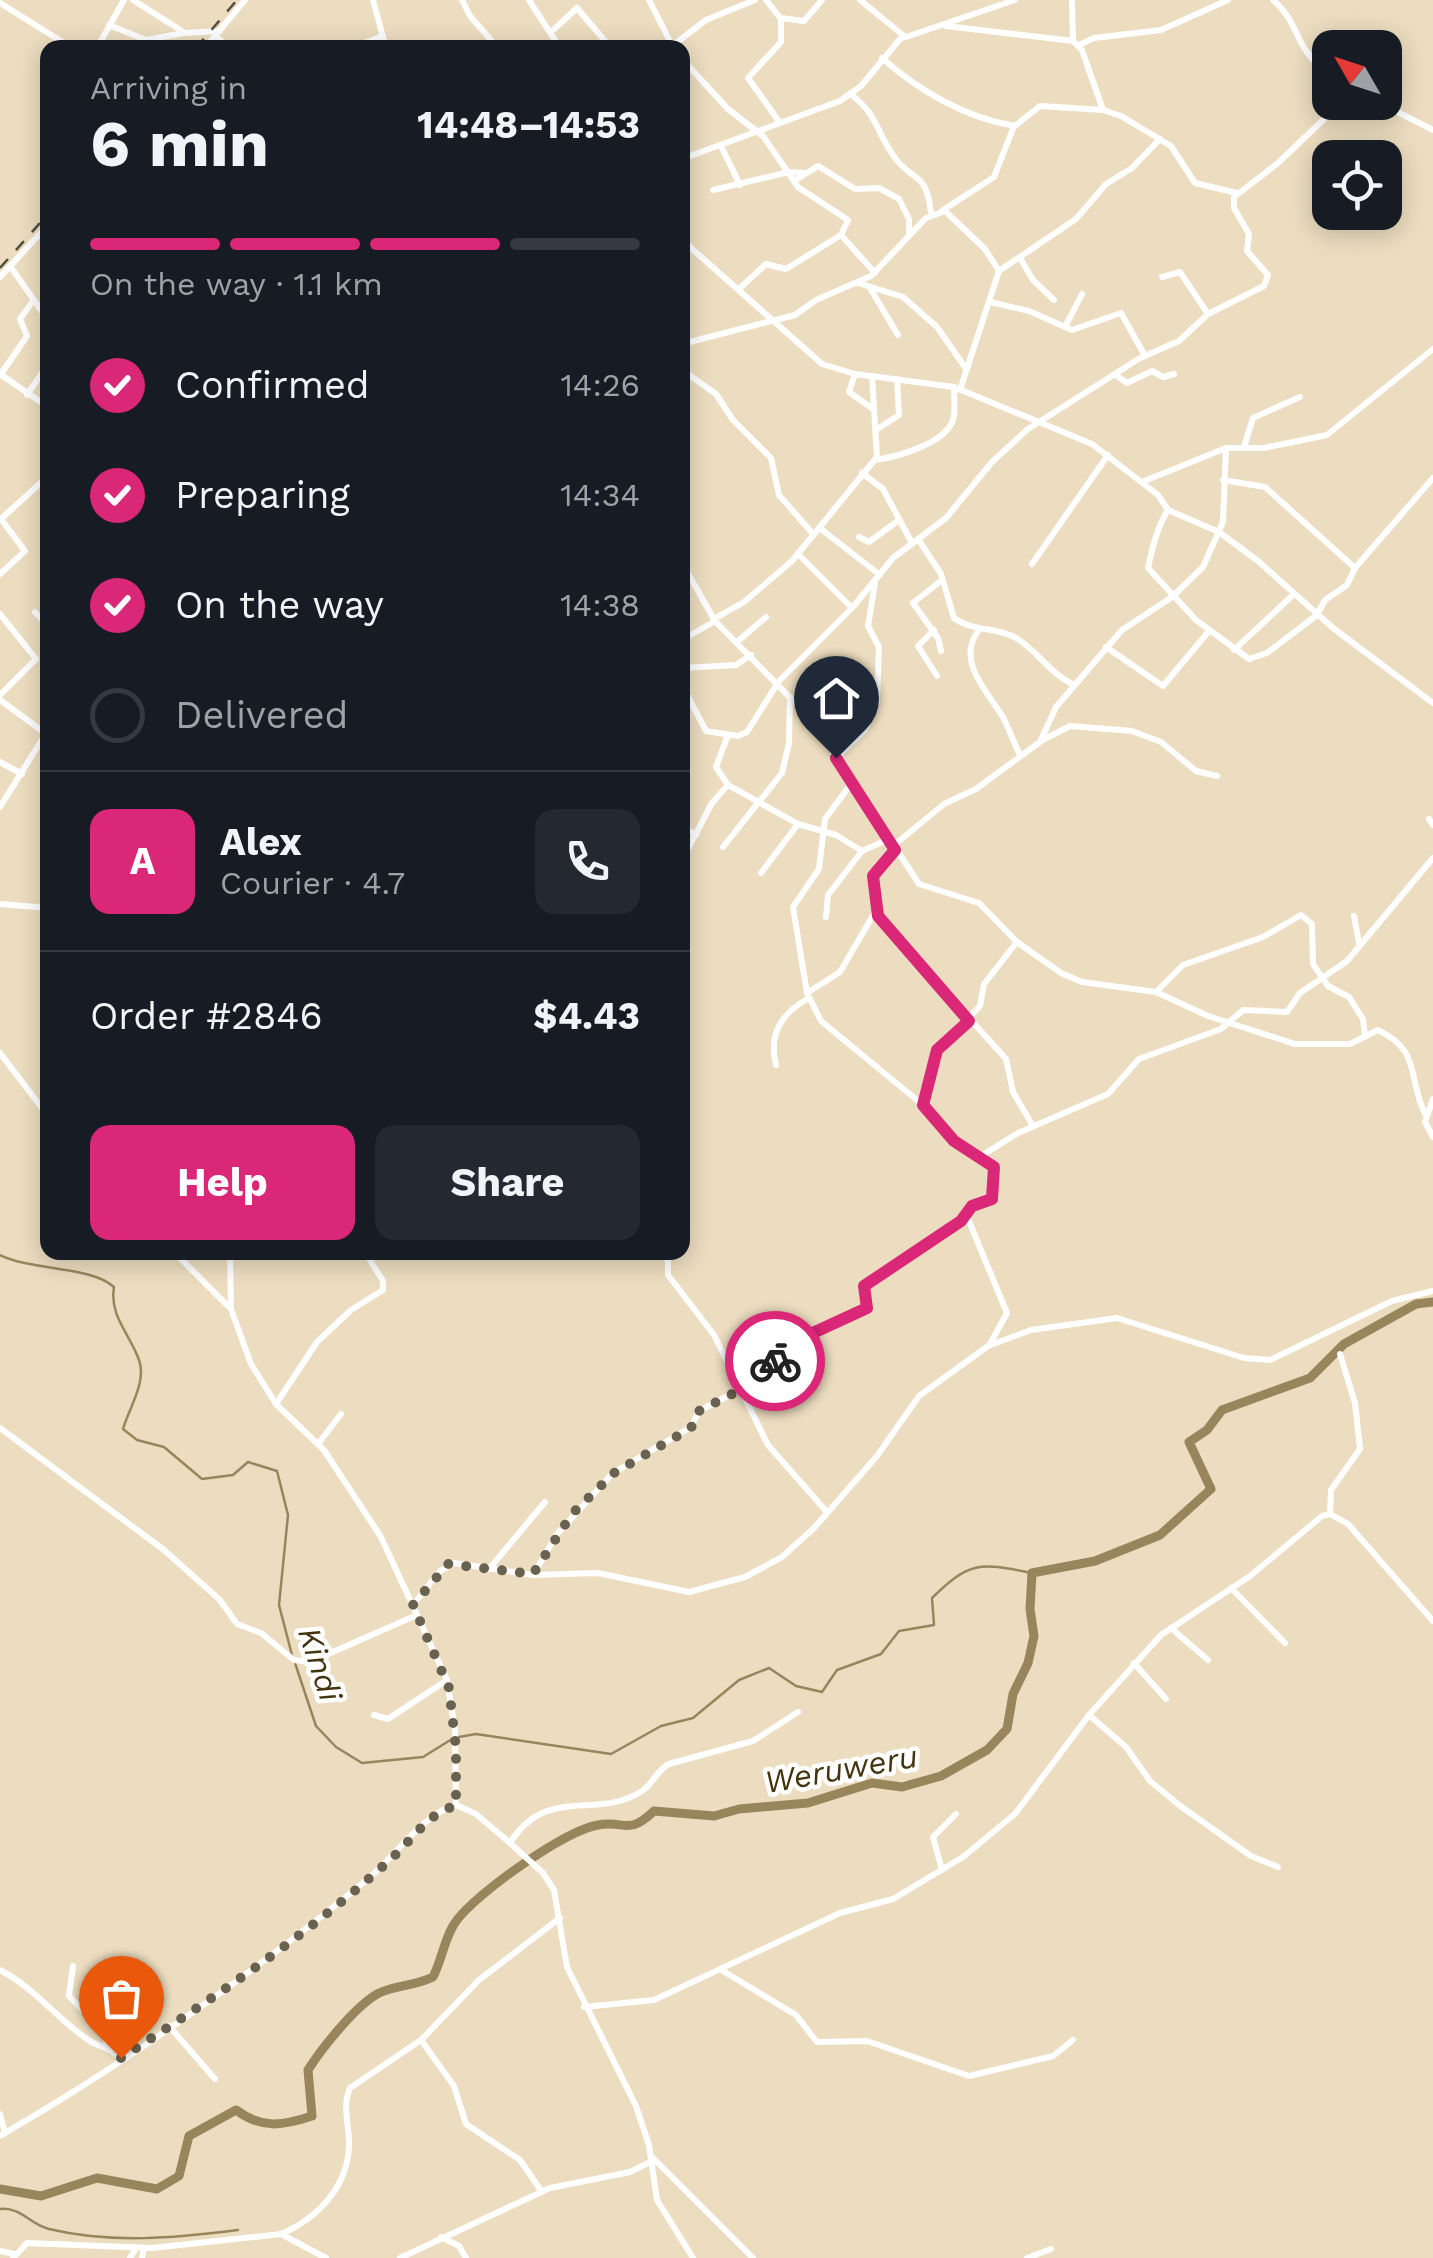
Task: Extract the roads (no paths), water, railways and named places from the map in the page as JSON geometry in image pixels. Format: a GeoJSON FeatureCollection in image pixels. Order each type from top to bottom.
{"type":"FeatureCollection","features":[{"type":"Feature","properties":{"kind":"street"},"geometry":{"type":"LineString","coordinates":[[101,40],[124,0]]}},
{"type":"Feature","properties":{"kind":"street"},"geometry":{"type":"LineString","coordinates":[[133,0],[186,33]]}},
{"type":"Feature","properties":{"kind":"street"},"geometry":{"type":"LineString","coordinates":[[212,40],[245,0]]}},
{"type":"Feature","properties":{"kind":"street"},"geometry":{"type":"LineString","coordinates":[[373,0],[384,40]]}},
{"type":"Feature","properties":{"kind":"street"},"geometry":{"type":"LineString","coordinates":[[462,0],[491,40]]}},
{"type":"Feature","properties":{"kind":"street"},"geometry":{"type":"LineString","coordinates":[[528,0],[556,40]]}},
{"type":"Feature","properties":{"kind":"street"},"geometry":{"type":"LineString","coordinates":[[649,0],[669,40]]}},
{"type":"Feature","properties":{"kind":"street"},"geometry":{"type":"LineString","coordinates":[[682,40],[706,20],[755,0]]}},
{"type":"Feature","properties":{"kind":"street"},"geometry":{"type":"LineString","coordinates":[[766,0],[781,18],[803,22],[822,0]]}},
{"type":"Feature","properties":{"kind":"street"},"geometry":{"type":"LineString","coordinates":[[860,0],[904,36]]}},
{"type":"Feature","properties":{"kind":"street"},"geometry":{"type":"LineString","coordinates":[[690,156],[852,94],[904,36],[1015,0]]}},
{"type":"Feature","properties":{"kind":"street"},"geometry":{"type":"LineString","coordinates":[[1072,0],[1076,43],[1103,110]]}},
{"type":"Feature","properties":{"kind":"street"},"geometry":{"type":"LineString","coordinates":[[940,26],[1076,43],[1161,30],[1228,0]]}},
{"type":"Feature","properties":{"kind":"street"},"geometry":{"type":"LineString","coordinates":[[1273,0],[1288,16],[1305,54],[1312,60]]}},
{"type":"Feature","properties":{"kind":"street"},"geometry":{"type":"LineString","coordinates":[[0,3],[59,40]]}},
{"type":"Feature","properties":{"kind":"street"},"geometry":{"type":"LineString","coordinates":[[551,32],[578,8],[604,40]]}},
{"type":"Feature","properties":{"kind":"street"},"geometry":{"type":"LineString","coordinates":[[778,120],[748,75],[776,49],[781,18]]}},
{"type":"Feature","properties":{"kind":"street"},"geometry":{"type":"LineString","coordinates":[[109,25],[146,40],[186,33],[218,34],[224,40]]}},
{"type":"Feature","properties":{"kind":"street"},"geometry":{"type":"LineString","coordinates":[[372,40],[383,36]]}},
{"type":"Feature","properties":{"kind":"street"},"geometry":{"type":"LineString","coordinates":[[882,58],[924,92],[1014,126]]}},
{"type":"Feature","properties":{"kind":"street"},"geometry":{"type":"LineString","coordinates":[[690,68],[728,109],[755,130],[794,181],[849,220],[841,234],[786,270],[766,264],[740,288]]}},
{"type":"Feature","properties":{"kind":"street"},"geometry":{"type":"LineString","coordinates":[[852,94],[873,112],[896,160],[920,178],[931,214]]}},
{"type":"Feature","properties":{"kind":"street"},"geometry":{"type":"LineString","coordinates":[[785,329],[816,300],[873,274],[931,214],[994,177],[1014,126],[1038,106],[1103,110],[1174,149],[1195,183],[1237,194]]}},
{"type":"Feature","properties":{"kind":"street"},"geometry":{"type":"LineString","coordinates":[[1402,114],[1433,130]]}},
{"type":"Feature","properties":{"kind":"street"},"geometry":{"type":"LineString","coordinates":[[690,701],[704,728],[728,736],[747,732],[779,681],[877,578],[946,518],[992,462],[1039,422],[1148,355],[1179,341],[1208,314],[1268,280],[1247,251],[1248,232],[1232,204],[1237,194],[1278,164],[1323,120]]}},
{"type":"Feature","properties":{"kind":"street"},"geometry":{"type":"LineString","coordinates":[[875,460],[907,453],[943,432],[954,418],[957,388],[967,370],[999,271],[1076,219],[1106,184],[1132,168],[1160,139]]}},
{"type":"Feature","properties":{"kind":"street"},"geometry":{"type":"LineString","coordinates":[[721,146],[740,184]]}},
{"type":"Feature","properties":{"kind":"street"},"geometry":{"type":"LineString","coordinates":[[794,181],[818,166],[855,189],[880,188],[899,199],[909,219],[910,236]]}},
{"type":"Feature","properties":{"kind":"street"},"geometry":{"type":"LineString","coordinates":[[713,190],[789,172],[805,173]]}},
{"type":"Feature","properties":{"kind":"street"},"geometry":{"type":"LineString","coordinates":[[942,211],[962,223],[999,271]]}},
{"type":"Feature","properties":{"kind":"street"},"geometry":{"type":"LineString","coordinates":[[0,277],[40,234]]}},
{"type":"Feature","properties":{"kind":"street"},"geometry":{"type":"LineString","coordinates":[[841,234],[873,274],[872,288],[898,335]]}},
{"type":"Feature","properties":{"kind":"street"},"geometry":{"type":"LineString","coordinates":[[690,247],[822,364],[855,374],[957,388],[1108,455],[1168,510],[1219,532],[1317,616],[1433,703]]}},
{"type":"Feature","properties":{"kind":"street"},"geometry":{"type":"LineString","coordinates":[[1020,258],[1033,280],[1054,300]]}},
{"type":"Feature","properties":{"kind":"street"},"geometry":{"type":"LineString","coordinates":[[10,266],[40,310]]}},
{"type":"Feature","properties":{"kind":"street"},"geometry":{"type":"LineString","coordinates":[[1162,277],[1178,271],[1208,314]]}},
{"type":"Feature","properties":{"kind":"street"},"geometry":{"type":"LineString","coordinates":[[857,282],[897,293],[933,322],[967,370]]}},
{"type":"Feature","properties":{"kind":"street"},"geometry":{"type":"LineString","coordinates":[[1065,328],[1082,294]]}},
{"type":"Feature","properties":{"kind":"street"},"geometry":{"type":"LineString","coordinates":[[33,301],[20,319],[28,336],[1,374],[40,403]]}},
{"type":"Feature","properties":{"kind":"street"},"geometry":{"type":"LineString","coordinates":[[990,302],[1029,311],[1076,330],[1121,313],[1154,368],[1163,377],[1174,374]]}},
{"type":"Feature","properties":{"kind":"street"},"geometry":{"type":"LineString","coordinates":[[690,342],[795,316]]}},
{"type":"Feature","properties":{"kind":"street"},"geometry":{"type":"LineString","coordinates":[[1141,482],[1226,448],[1317,438],[1340,429],[1433,349]]}},
{"type":"Feature","properties":{"kind":"street"},"geometry":{"type":"LineString","coordinates":[[1116,375],[1127,383],[1154,368],[1159,351]]}},
{"type":"Feature","properties":{"kind":"street"},"geometry":{"type":"LineString","coordinates":[[855,374],[850,392],[874,410]]}},
{"type":"Feature","properties":{"kind":"street"},"geometry":{"type":"LineString","coordinates":[[27,395],[40,376]]}},
{"type":"Feature","properties":{"kind":"street"},"geometry":{"type":"LineString","coordinates":[[690,376],[716,394],[733,420],[771,458],[779,495],[818,532],[877,578]]}},
{"type":"Feature","properties":{"kind":"street"},"geometry":{"type":"LineString","coordinates":[[690,635],[754,595],[798,554],[875,460],[879,450],[872,376]]}},
{"type":"Feature","properties":{"kind":"street"},"geometry":{"type":"LineString","coordinates":[[876,430],[899,415],[897,378]]}},
{"type":"Feature","properties":{"kind":"street"},"geometry":{"type":"LineString","coordinates":[[1244,447],[1253,418],[1300,397]]}},
{"type":"Feature","properties":{"kind":"street"},"geometry":{"type":"LineString","coordinates":[[1040,742],[1051,715],[1106,647],[1130,623],[1172,597],[1206,563],[1225,511],[1222,480],[1226,448]]}},
{"type":"Feature","properties":{"kind":"street"},"geometry":{"type":"LineString","coordinates":[[1032,564],[1108,455]]}},
{"type":"Feature","properties":{"kind":"street"},"geometry":{"type":"LineString","coordinates":[[862,473],[880,484],[899,520],[942,580],[954,618],[979,630],[1012,635],[1041,664],[1074,685]]}},
{"type":"Feature","properties":{"kind":"street"},"geometry":{"type":"LineString","coordinates":[[1168,510],[1158,526],[1156,548],[1148,566],[1172,597],[1209,631],[1250,659],[1258,658],[1317,616],[1325,600],[1344,588],[1355,568],[1433,478]]}},
{"type":"Feature","properties":{"kind":"street"},"geometry":{"type":"LineString","coordinates":[[1222,480],[1265,488],[1355,568]]}},
{"type":"Feature","properties":{"kind":"street"},"geometry":{"type":"LineString","coordinates":[[0,574],[25,551],[0,519],[40,483]]}},
{"type":"Feature","properties":{"kind":"street"},"geometry":{"type":"LineString","coordinates":[[859,537],[867,542],[899,520]]}},
{"type":"Feature","properties":{"kind":"street"},"geometry":{"type":"LineString","coordinates":[[798,554],[852,608]]}},
{"type":"Feature","properties":{"kind":"street"},"geometry":{"type":"LineString","coordinates":[[690,577],[714,620],[779,681],[814,721],[919,884],[979,903],[1018,942],[1061,973],[1082,982],[1156,992],[1227,1023],[1312,1047],[1350,1044],[1377,1030],[1406,1050],[1414,1067],[1415,1093],[1433,1138]]}},
{"type":"Feature","properties":{"kind":"street"},"geometry":{"type":"LineString","coordinates":[[836,758],[865,730],[877,702],[879,648],[868,626],[877,578]]}},
{"type":"Feature","properties":{"kind":"street"},"geometry":{"type":"LineString","coordinates":[[942,580],[918,594],[914,603],[934,630],[942,651]]}},
{"type":"Feature","properties":{"kind":"street"},"geometry":{"type":"LineString","coordinates":[[1234,650],[1294,594]]}},
{"type":"Feature","properties":{"kind":"street"},"geometry":{"type":"LineString","coordinates":[[36,612],[40,616]]}},
{"type":"Feature","properties":{"kind":"street"},"geometry":{"type":"LineString","coordinates":[[0,614],[36,659],[0,697],[40,727]]}},
{"type":"Feature","properties":{"kind":"street"},"geometry":{"type":"LineString","coordinates":[[737,642],[766,617]]}},
{"type":"Feature","properties":{"kind":"street"},"geometry":{"type":"LineString","coordinates":[[934,630],[918,646],[937,676]]}},
{"type":"Feature","properties":{"kind":"street"},"geometry":{"type":"LineString","coordinates":[[979,630],[970,644],[970,658],[980,686],[1004,719],[1020,755]]}},
{"type":"Feature","properties":{"kind":"street"},"geometry":{"type":"LineString","coordinates":[[1106,647],[1163,686],[1209,631]]}},
{"type":"Feature","properties":{"kind":"street"},"geometry":{"type":"LineString","coordinates":[[690,668],[736,665],[751,655]]}},
{"type":"Feature","properties":{"kind":"street"},"geometry":{"type":"LineString","coordinates":[[723,846],[784,765],[790,697]]}},
{"type":"Feature","properties":{"kind":"street"},"geometry":{"type":"LineString","coordinates":[[776,1065],[776,1030],[788,1012],[840,972],[875,912],[873,876],[892,845],[944,804],[976,789],[1020,755],[1070,726],[1132,731],[1161,742],[1196,771],[1217,776]]}},
{"type":"Feature","properties":{"kind":"street"},"geometry":{"type":"LineString","coordinates":[[728,736],[716,767],[728,785],[798,824],[862,851],[892,845]]}},
{"type":"Feature","properties":{"kind":"street"},"geometry":{"type":"LineString","coordinates":[[0,807],[40,742]]}},
{"type":"Feature","properties":{"kind":"street"},"geometry":{"type":"LineString","coordinates":[[0,762],[22,774]]}},
{"type":"Feature","properties":{"kind":"street"},"geometry":{"type":"LineString","coordinates":[[533,1574],[572,1514],[614,1473],[691,1428],[699,1411],[742,1389],[798,1344],[867,1308],[864,1286],[994,1197],[995,1171],[982,1156],[954,1141],[923,1105],[828,1028],[808,995],[793,907],[818,869],[829,811],[852,784]]}},
{"type":"Feature","properties":{"kind":"street"},"geometry":{"type":"LineString","coordinates":[[690,845],[712,803],[728,785]]}},
{"type":"Feature","properties":{"kind":"street"},"geometry":{"type":"LineString","coordinates":[[761,873],[798,824]]}},
{"type":"Feature","properties":{"kind":"street"},"geometry":{"type":"LineString","coordinates":[[690,831],[696,834]]}},
{"type":"Feature","properties":{"kind":"street"},"geometry":{"type":"LineString","coordinates":[[826,917],[828,895],[862,851]]}},
{"type":"Feature","properties":{"kind":"street"},"geometry":{"type":"LineString","coordinates":[[982,1156],[1033,1126],[1108,1094],[1147,1055],[1227,1023],[1246,1009],[1287,1012],[1298,996],[1347,961],[1433,858]]}},
{"type":"Feature","properties":{"kind":"street"},"geometry":{"type":"LineString","coordinates":[[0,904],[40,907]]}},
{"type":"Feature","properties":{"kind":"street"},"geometry":{"type":"LineString","coordinates":[[875,912],[1006,1059],[1013,1092],[1033,1126]]}},
{"type":"Feature","properties":{"kind":"street"},"geometry":{"type":"LineString","coordinates":[[1156,992],[1183,964],[1262,938],[1301,915],[1312,924],[1312,958],[1320,978],[1349,997],[1362,1017],[1365,1036]]}},
{"type":"Feature","properties":{"kind":"street"},"geometry":{"type":"LineString","coordinates":[[1354,916],[1360,930],[1358,944]]}},
{"type":"Feature","properties":{"kind":"street"},"geometry":{"type":"LineString","coordinates":[[923,1105],[937,1050],[982,1003],[984,984],[1018,942]]}},
{"type":"Feature","properties":{"kind":"street"},"geometry":{"type":"LineString","coordinates":[[0,1052],[40,1105]]}},
{"type":"Feature","properties":{"kind":"street"},"geometry":{"type":"LineString","coordinates":[[1425,1114],[1433,1098]]}},
{"type":"Feature","properties":{"kind":"street"},"geometry":{"type":"LineString","coordinates":[[966,1213],[1007,1313],[988,1346]]}},
{"type":"Feature","properties":{"kind":"street"},"geometry":{"type":"LineString","coordinates":[[182,1260],[231,1309]]}},
{"type":"Feature","properties":{"kind":"street"},"geometry":{"type":"LineString","coordinates":[[230,1260],[231,1309],[251,1364],[276,1404],[318,1444],[381,1536],[447,1680],[455,1730],[456,1806]]}},
{"type":"Feature","properties":{"kind":"street"},"geometry":{"type":"LineString","coordinates":[[276,1404],[318,1342],[352,1310],[384,1290],[370,1260]]}},
{"type":"Feature","properties":{"kind":"street"},"geometry":{"type":"LineString","coordinates":[[667,1260],[668,1276],[714,1334],[777,1457],[827,1512]]}},
{"type":"Feature","properties":{"kind":"street"},"geometry":{"type":"LineString","coordinates":[[413,1605],[448,1564],[533,1574],[598,1573],[644,1585],[709,1590],[782,1557],[885,1446],[910,1404],[988,1346],[1049,1324],[1117,1318],[1244,1358],[1270,1360],[1392,1301],[1433,1291]]}},
{"type":"Feature","properties":{"kind":"street"},"geometry":{"type":"LineString","coordinates":[[1330,1514],[1329,1494],[1360,1449],[1355,1403],[1340,1354]]}},
{"type":"Feature","properties":{"kind":"street"},"geometry":{"type":"LineString","coordinates":[[318,1444],[340,1414]]}},
{"type":"Feature","properties":{"kind":"street"},"geometry":{"type":"LineString","coordinates":[[0,1428],[164,1550],[220,1600],[236,1624],[261,1632],[294,1660],[310,1662],[417,1615]]}},
{"type":"Feature","properties":{"kind":"street"},"geometry":{"type":"LineString","coordinates":[[489,1569],[545,1502]]}},
{"type":"Feature","properties":{"kind":"street"},"geometry":{"type":"LineString","coordinates":[[584,2006],[640,2004],[722,1970],[840,1913],[893,1899],[978,1847],[1015,1814],[1089,1715],[1170,1628],[1330,1514]]}},
{"type":"Feature","properties":{"kind":"street"},"geometry":{"type":"LineString","coordinates":[[1330,1514],[1356,1532],[1433,1621]]}},
{"type":"Feature","properties":{"kind":"street"},"geometry":{"type":"LineString","coordinates":[[1231,1588],[1285,1642]]}},
{"type":"Feature","properties":{"kind":"street"},"geometry":{"type":"LineString","coordinates":[[1170,1628],[1208,1660]]}},
{"type":"Feature","properties":{"kind":"street"},"geometry":{"type":"LineString","coordinates":[[1134,1663],[1166,1699]]}},
{"type":"Feature","properties":{"kind":"street"},"geometry":{"type":"LineString","coordinates":[[374,1715],[388,1720],[447,1680]]}},
{"type":"Feature","properties":{"kind":"street"},"geometry":{"type":"LineString","coordinates":[[510,1843],[524,1825],[560,1804],[610,1802],[638,1793],[669,1764],[753,1740],[798,1712]]}},
{"type":"Feature","properties":{"kind":"street"},"geometry":{"type":"LineString","coordinates":[[1089,1715],[1126,1748],[1150,1781],[1179,1806],[1251,1856],[1278,1867]]}},
{"type":"Feature","properties":{"kind":"street"},"geometry":{"type":"LineString","coordinates":[[0,2114],[2,2134],[169,2026],[256,1967],[368,1879],[440,1812],[456,1806],[476,1814],[510,1843],[543,1873],[554,1890],[561,1918],[562,1952],[584,2006],[636,2106],[657,2200],[693,2258]]}},
{"type":"Feature","properties":{"kind":"street"},"geometry":{"type":"LineString","coordinates":[[942,1870],[933,1837],[956,1814]]}},
{"type":"Feature","properties":{"kind":"street"},"geometry":{"type":"LineString","coordinates":[[0,2251],[14,2256],[21,2245],[50,2240],[140,2248],[281,2234],[308,2220],[334,2191],[349,2150],[344,2100],[350,2088],[421,2040],[479,1980],[561,1918]]}},
{"type":"Feature","properties":{"kind":"street"},"geometry":{"type":"LineString","coordinates":[[72,1966],[69,1996],[98,2026],[107,2046]]}},
{"type":"Feature","properties":{"kind":"street"},"geometry":{"type":"LineString","coordinates":[[0,1970],[31,1989],[86,2038],[107,2046],[120,2058]]}},
{"type":"Feature","properties":{"kind":"street"},"geometry":{"type":"LineString","coordinates":[[722,1970],[796,2015],[817,2042],[867,2041],[969,2076],[1054,2056],[1073,2040]]}},
{"type":"Feature","properties":{"kind":"street"},"geometry":{"type":"LineString","coordinates":[[169,2026],[215,2079]]}},
{"type":"Feature","properties":{"kind":"street"},"geometry":{"type":"LineString","coordinates":[[421,2040],[454,2086],[466,2124],[520,2160],[542,2192]]}},
{"type":"Feature","properties":{"kind":"street"},"geometry":{"type":"LineString","coordinates":[[400,2258],[440,2236],[542,2192],[630,2172],[650,2158]]}},
{"type":"Feature","properties":{"kind":"street"},"geometry":{"type":"LineString","coordinates":[[650,2158],[753,2258]]}},
{"type":"Feature","properties":{"kind":"street"},"geometry":{"type":"LineString","coordinates":[[281,2234],[326,2258]]}},
{"type":"Feature","properties":{"kind":"street"},"geometry":{"type":"LineString","coordinates":[[440,2236],[459,2246],[466,2258]]}},
{"type":"Feature","properties":{"kind":"street"},"geometry":{"type":"LineString","coordinates":[[130,2258],[140,2248]]}},
{"type":"Feature","properties":{"kind":"street"},"geometry":{"type":"LineString","coordinates":[[140,2248],[142,2258]]}},
{"type":"Feature","properties":{"kind":"street"},"geometry":{"type":"LineString","coordinates":[[1027,2258],[1051,2248]]}},
{"type":"Feature","properties":{"kind":"waterway","name":"Kindi"},"geometry":{"type":"LineString","coordinates":[[0,1255],[91,1275],[114,1287],[117,1316],[141,1368],[139,1386],[123,1429],[137,1440],[164,1447],[202,1479],[233,1475],[248,1462],[277,1471],[288,1515],[279,1605],[292,1655]]}},
{"type":"Feature","properties":{"kind":"waterway","name":"Weruweru"},"geometry":{"type":"LineString","coordinates":[[0,2189],[41,2196],[97,2178],[157,2189],[179,2176],[189,2136],[236,2110],[272,2124],[312,2116],[308,2070],[350,2017],[379,1993],[433,1977],[449,1933],[467,1908],[522,1865],[583,1830],[607,1824],[632,1825],[654,1811],[714,1816],[739,1809],[808,1803],[872,1783],[902,1787],[941,1776],[987,1750],[1007,1729],[1013,1694],[1028,1663],[1034,1636],[1030,1609],[1032,1573],[1095,1561],[1160,1535],[1211,1489],[1189,1442],[1207,1430],[1222,1410],[1310,1378],[1344,1344],[1416,1304],[1433,1302]]}},
{"type":"Feature","properties":{"kind":"waterway","name":"Kindi"},"geometry":{"type":"LineString","coordinates":[[459,1737],[476,1734],[611,1754],[661,1726],[693,1718],[739,1680],[769,1668],[796,1686],[822,1692],[837,1670],[881,1654],[899,1631],[934,1625],[932,1598],[967,1571],[988,1566],[1032,1573]]}},
{"type":"Feature","properties":{"kind":"waterway","name":"Kindi"},"geometry":{"type":"LineString","coordinates":[[295,1663],[316,1726],[336,1747],[362,1763],[423,1757],[452,1739]]}},
{"type":"Feature","properties":{"kind":"waterway"},"geometry":{"type":"LineString","coordinates":[[0,2209],[14,2211],[49,2229],[96,2237],[167,2237],[238,2230]]}},
{"type":"Feature","properties":{"kind":"railway"},"geometry":{"type":"LineString","coordinates":[[203,40],[237,0]]}},
{"type":"Feature","properties":{"kind":"railway"},"geometry":{"type":"LineString","coordinates":[[0,268],[40,223]]}}]}
